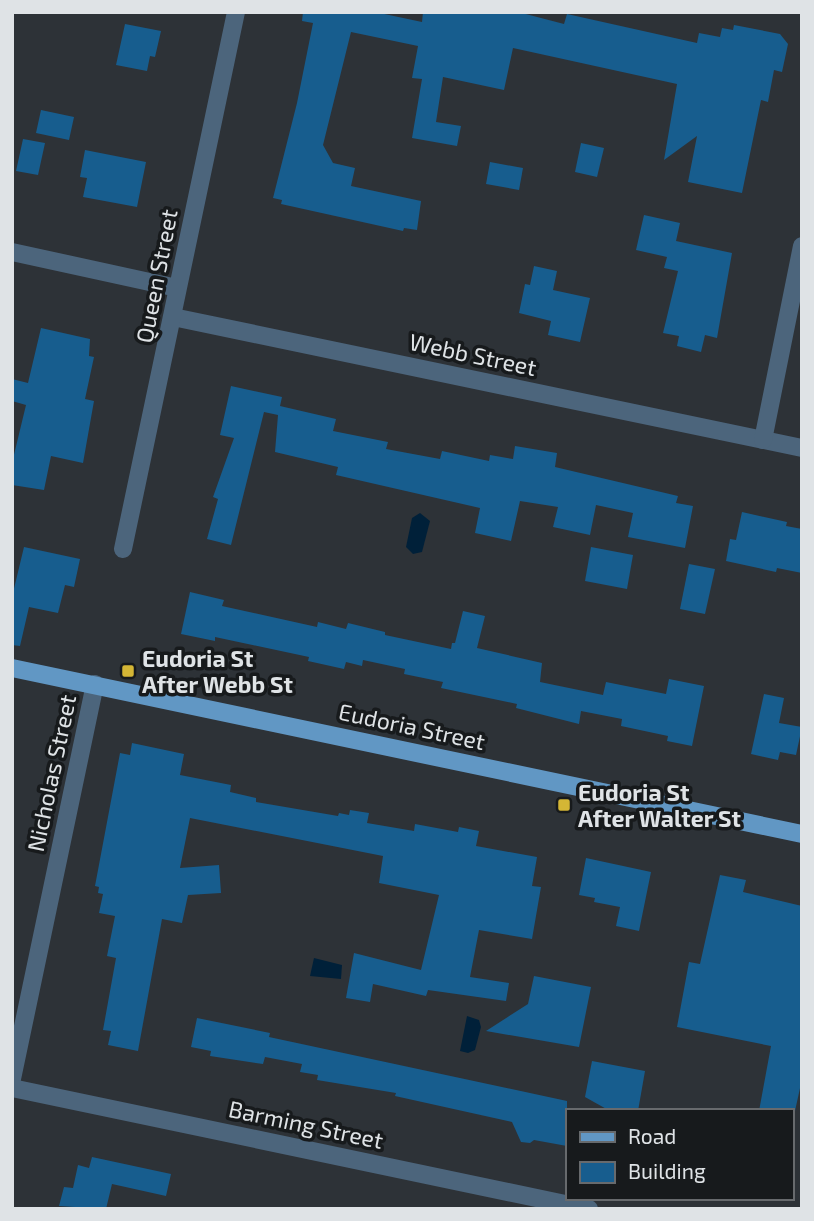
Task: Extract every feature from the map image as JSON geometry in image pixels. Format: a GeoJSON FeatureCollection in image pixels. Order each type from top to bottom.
{"type":"FeatureCollection","features":[{"type":"Feature","properties":{"kind":"main road","name":"Eudoria Street"},"geometry":{"type":"LineString","coordinates":[[12,668],[802,834]]}},
{"type":"Feature","properties":{"kind":"street","name":"Queen Street"},"geometry":{"type":"LineString","coordinates":[[123,549],[236,12]]}},
{"type":"Feature","properties":{"kind":"street"},"geometry":{"type":"LineString","coordinates":[[763,440],[802,246]]}},
{"type":"Feature","properties":{"kind":"street"},"geometry":{"type":"LineString","coordinates":[[12,252],[177,288]]}},
{"type":"Feature","properties":{"kind":"street","name":"Webb Street"},"geometry":{"type":"LineString","coordinates":[[173,317],[802,448]]}},
{"type":"Feature","properties":{"kind":"street","name":"Nicholas Street"},"geometry":{"type":"LineString","coordinates":[[12,1079],[15,1049],[95,684]]}},
{"type":"Feature","properties":{"kind":"street","name":"Barming Street"},"geometry":{"type":"LineString","coordinates":[[12,1088],[589,1209]]}},
{"type":"Feature","properties":{"kind":"water"},"geometry":{"type":"Polygon","coordinates":[[[420,513],[430,521],[422,552],[413,554],[406,547],[412,518],[420,513]]]}},
{"type":"Feature","properties":{"kind":"water"},"geometry":{"type":"Polygon","coordinates":[[[314,958],[342,965],[341,979],[310,976],[314,958]]]}},
{"type":"Feature","properties":{"kind":"water"},"geometry":{"type":"Polygon","coordinates":[[[467,1016],[479,1020],[481,1027],[475,1050],[468,1053],[460,1051],[467,1016]]]}},
{"type":"Feature","properties":{"kind":"building"},"geometry":{"type":"Polygon","coordinates":[[[303,12],[375,12],[422,22],[423,12],[518,12],[564,24],[567,14],[697,43],[699,33],[720,37],[722,28],[733,30],[734,25],[780,34],[788,44],[782,72],[774,70],[768,102],[761,100],[742,193],[688,182],[697,136],[664,160],[677,84],[513,48],[504,90],[443,77],[436,122],[461,126],[457,146],[412,138],[422,79],[412,78],[418,46],[351,32],[323,145],[333,163],[355,168],[351,186],[421,201],[417,230],[404,228],[403,231],[281,204],[282,200],[273,198],[297,103],[313,23],[302,21],[303,12]]]}},
{"type":"Feature","properties":{"kind":"building"},"geometry":{"type":"Polygon","coordinates":[[[125,24],[161,31],[155,57],[150,56],[147,71],[116,65],[125,24]]]}},
{"type":"Feature","properties":{"kind":"building"},"geometry":{"type":"Polygon","coordinates":[[[41,110],[74,117],[69,140],[36,133],[41,110]]]}},
{"type":"Feature","properties":{"kind":"building"},"geometry":{"type":"Polygon","coordinates":[[[23,139],[45,143],[38,175],[16,171],[23,139]]]}},
{"type":"Feature","properties":{"kind":"building"},"geometry":{"type":"Polygon","coordinates":[[[581,143],[604,148],[597,177],[575,172],[581,143]]]}},
{"type":"Feature","properties":{"kind":"building"},"geometry":{"type":"Polygon","coordinates":[[[85,150],[146,162],[137,207],[83,197],[87,178],[80,177],[85,150]]]}},
{"type":"Feature","properties":{"kind":"building"},"geometry":{"type":"Polygon","coordinates":[[[490,162],[523,168],[519,190],[486,184],[490,162]]]}},
{"type":"Feature","properties":{"kind":"building"},"geometry":{"type":"Polygon","coordinates":[[[644,215],[680,223],[676,241],[732,253],[717,338],[705,335],[701,352],[677,346],[679,336],[663,333],[678,271],[664,268],[667,257],[636,250],[644,215]]]}},
{"type":"Feature","properties":{"kind":"building"},"geometry":{"type":"Polygon","coordinates":[[[534,266],[557,271],[553,290],[590,298],[580,342],[548,335],[551,321],[519,313],[525,284],[530,285],[534,266]]]}},
{"type":"Feature","properties":{"kind":"building"},"geometry":{"type":"Polygon","coordinates":[[[41,328],[90,339],[89,356],[94,357],[85,399],[94,401],[83,463],[51,456],[44,490],[12,485],[12,463],[26,405],[12,401],[12,379],[28,383],[41,328]]]}},
{"type":"Feature","properties":{"kind":"building"},"geometry":{"type":"Polygon","coordinates":[[[231,386],[282,397],[280,406],[336,419],[333,431],[388,442],[386,449],[440,459],[442,451],[489,461],[490,455],[513,459],[515,446],[557,453],[555,467],[678,496],[676,503],[693,506],[685,548],[628,537],[633,513],[596,505],[590,535],[553,527],[558,507],[520,501],[511,541],[475,533],[480,508],[336,475],[338,467],[275,452],[278,415],[264,412],[231,545],[207,539],[218,499],[213,497],[234,438],[220,435],[231,386]]]}},
{"type":"Feature","properties":{"kind":"building"},"geometry":{"type":"Polygon","coordinates":[[[742,512],[787,522],[786,526],[802,529],[802,573],[777,568],[776,572],[726,561],[730,539],[736,540],[742,512]]]}},
{"type":"Feature","properties":{"kind":"building"},"geometry":{"type":"Polygon","coordinates":[[[24,547],[80,559],[74,587],[65,585],[58,613],[29,607],[20,646],[12,645],[12,597],[24,547]]]}},
{"type":"Feature","properties":{"kind":"building"},"geometry":{"type":"Polygon","coordinates":[[[591,547],[633,555],[627,589],[585,581],[591,547]]]}},
{"type":"Feature","properties":{"kind":"building"},"geometry":{"type":"Polygon","coordinates":[[[689,564],[715,569],[705,614],[680,609],[689,564]]]}},
{"type":"Feature","properties":{"kind":"building"},"geometry":{"type":"Polygon","coordinates":[[[190,592],[224,600],[222,606],[317,627],[318,622],[346,629],[348,623],[385,632],[385,635],[451,649],[463,611],[485,616],[477,648],[542,663],[540,682],[603,695],[606,682],[666,694],[669,679],[704,686],[692,746],[667,741],[668,736],[621,726],[622,719],[581,711],[579,724],[516,708],[517,704],[441,688],[443,682],[404,674],[405,669],[363,660],[362,666],[346,662],[344,669],[308,661],[309,657],[215,637],[215,641],[181,634],[190,592]]]}},
{"type":"Feature","properties":{"kind":"building"},"geometry":{"type":"Polygon","coordinates":[[[764,694],[784,698],[779,723],[802,727],[796,755],[780,752],[778,760],[751,754],[764,694]]]}},
{"type":"Feature","properties":{"kind":"building"},"geometry":{"type":"Polygon","coordinates":[[[132,743],[184,754],[180,775],[231,785],[230,792],[256,798],[256,802],[338,816],[339,813],[349,815],[350,810],[369,813],[367,823],[414,831],[415,824],[458,832],[459,827],[479,831],[476,846],[537,857],[532,886],[541,887],[532,939],[479,930],[470,977],[509,983],[506,1001],[428,990],[426,996],[373,984],[370,1002],[346,998],[354,953],[421,970],[439,895],[379,883],[383,856],[190,818],[180,868],[219,865],[221,893],[188,895],[182,923],[162,919],[138,1051],[108,1045],[111,1031],[103,1030],[116,958],[107,956],[115,916],[99,913],[103,894],[98,893],[99,887],[95,886],[120,753],[130,755],[132,743]]]}},
{"type":"Feature","properties":{"kind":"building"},"geometry":{"type":"Polygon","coordinates":[[[586,858],[651,872],[639,931],[616,926],[620,907],[594,902],[595,898],[579,895],[586,858]]]}},
{"type":"Feature","properties":{"kind":"building"},"geometry":{"type":"Polygon","coordinates":[[[720,875],[746,880],[743,892],[802,906],[802,1079],[795,1111],[759,1109],[771,1046],[677,1027],[689,962],[700,964],[720,875]]]}},
{"type":"Feature","properties":{"kind":"building"},"geometry":{"type":"Polygon","coordinates":[[[534,976],[591,987],[579,1047],[486,1031],[528,1004],[534,976]]]}},
{"type":"Feature","properties":{"kind":"building"},"geometry":{"type":"Polygon","coordinates":[[[197,1018],[270,1033],[269,1037],[567,1101],[566,1146],[534,1140],[530,1143],[521,1142],[512,1122],[395,1096],[396,1093],[317,1080],[318,1075],[300,1072],[302,1064],[265,1057],[263,1064],[210,1056],[211,1051],[191,1047],[197,1018]]]}},
{"type":"Feature","properties":{"kind":"building"},"geometry":{"type":"Polygon","coordinates":[[[592,1061],[645,1071],[638,1109],[606,1109],[585,1097],[592,1061]]]}},
{"type":"Feature","properties":{"kind":"building"},"geometry":{"type":"Polygon","coordinates":[[[92,1157],[171,1174],[166,1196],[112,1184],[106,1209],[59,1206],[64,1187],[73,1188],[78,1165],[89,1168],[92,1157]]]}},
{"type":"Feature","properties":{"kind":"place","name":"Eudoria St After Webb St"},"geometry":{"type":"Point","coordinates":[128,671]}},
{"type":"Feature","properties":{"kind":"place","name":"Eudoria St After Walter St"},"geometry":{"type":"Point","coordinates":[564,805]}}]}
